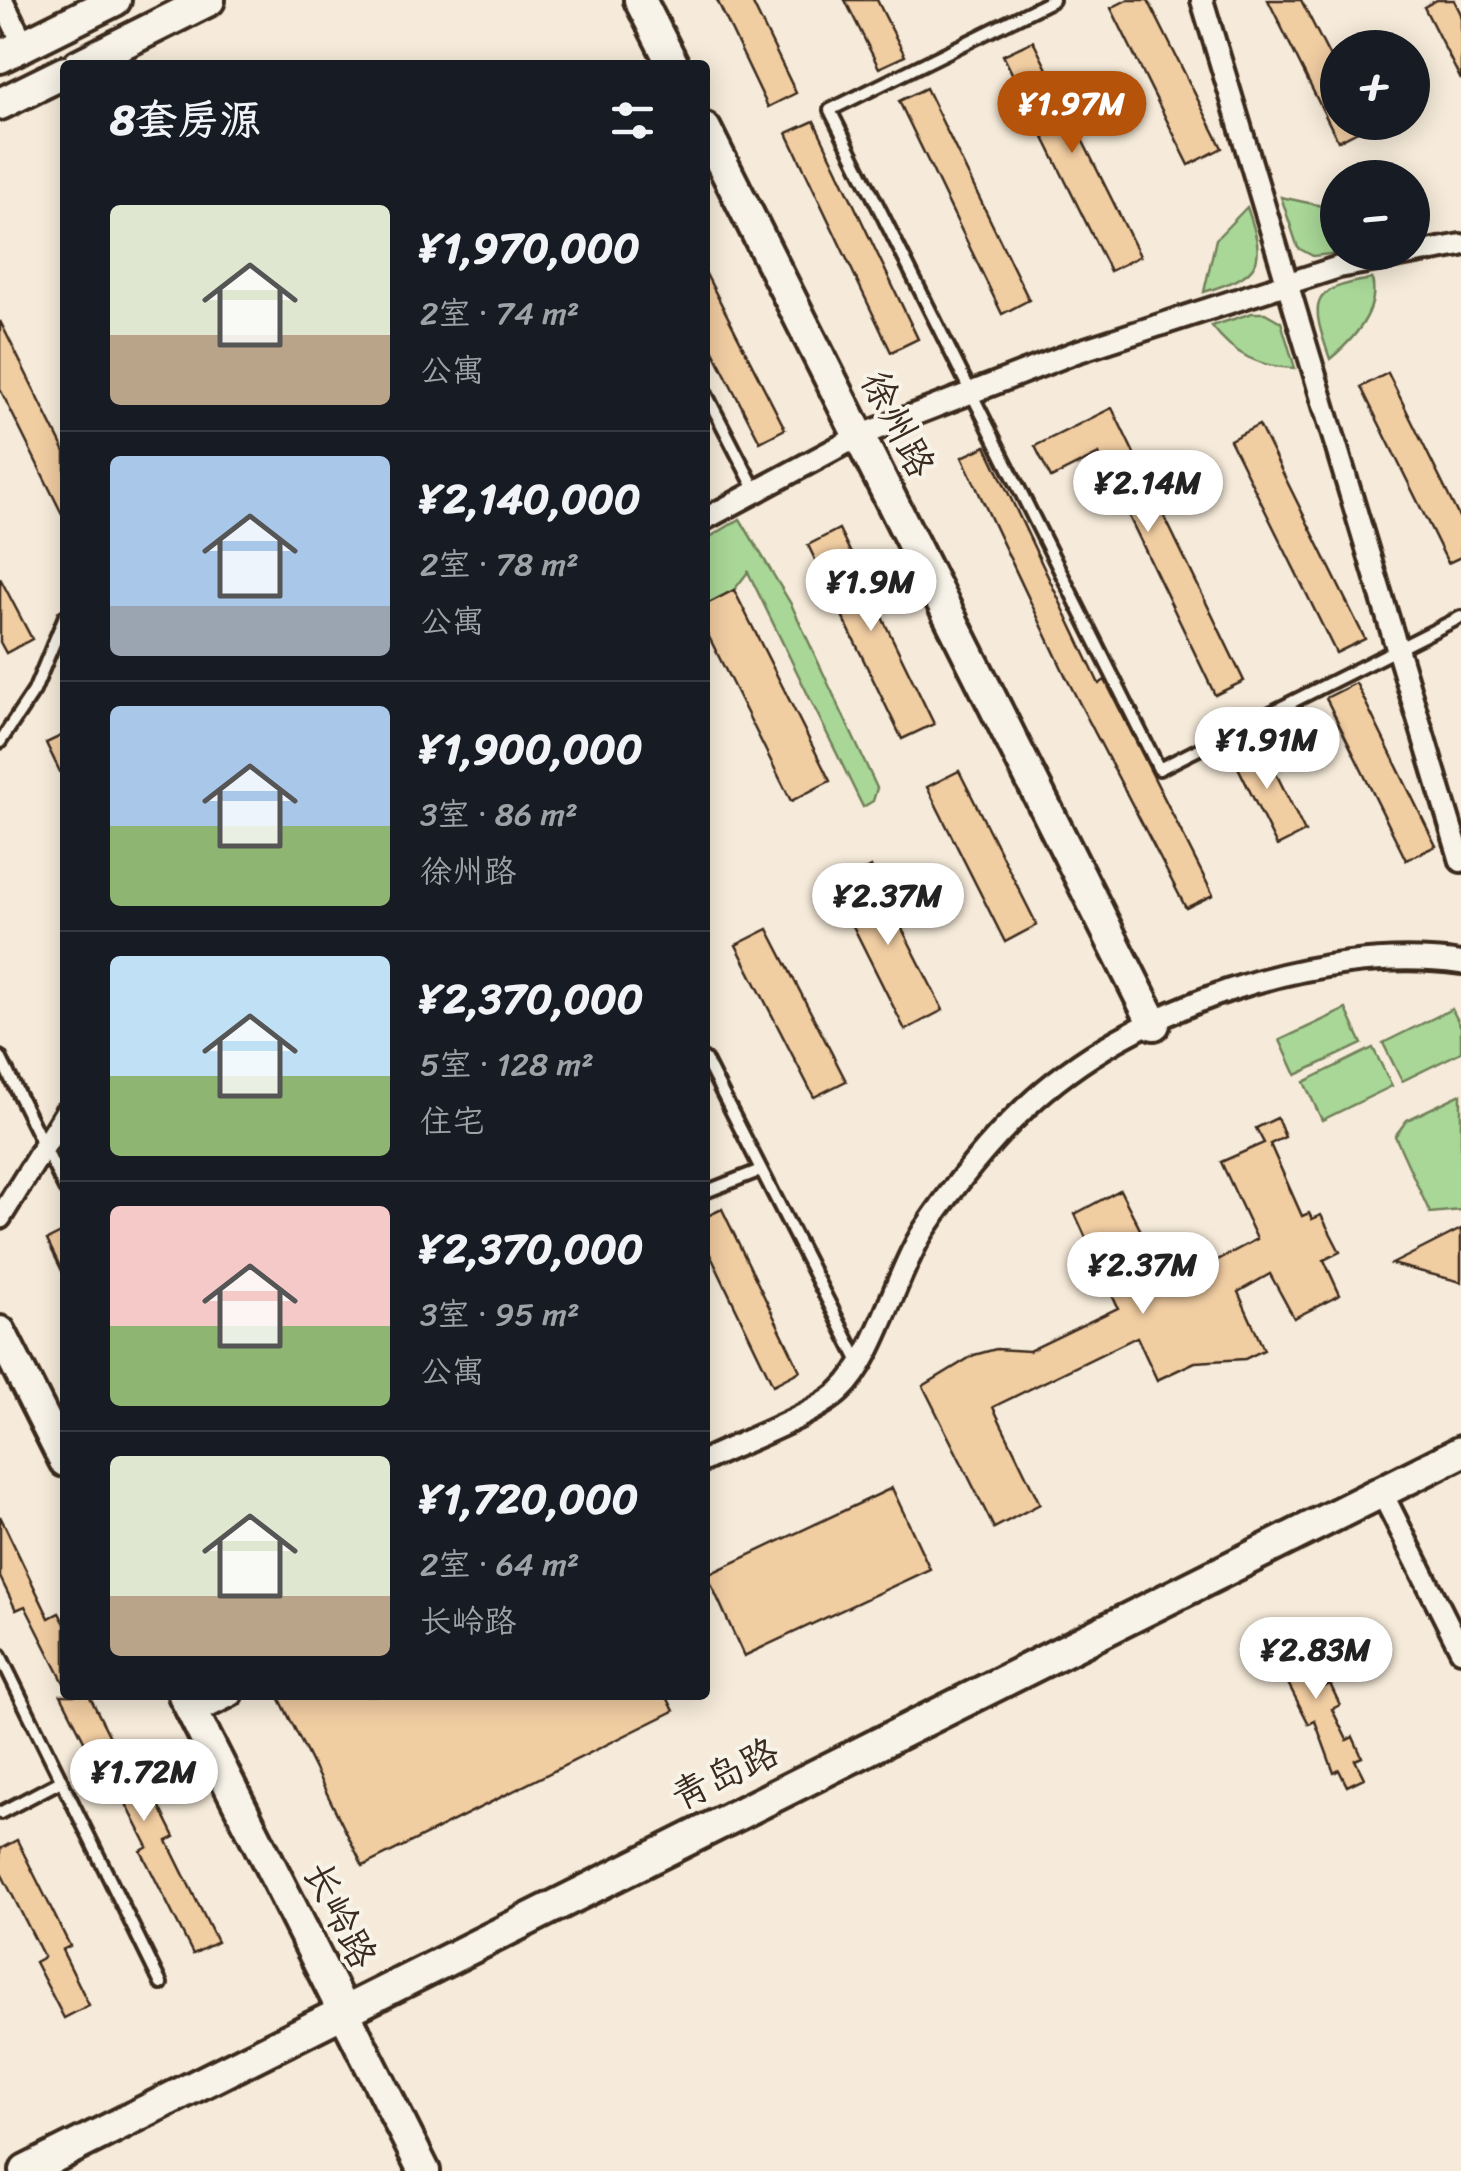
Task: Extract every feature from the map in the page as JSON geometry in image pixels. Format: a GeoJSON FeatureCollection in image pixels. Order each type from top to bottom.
{"type":"FeatureCollection","features":[{"type":"Feature","properties":{"kind":"street"},"geometry":{"type":"LineString","coordinates":[[2,0],[12,51],[114,0]]}},
{"type":"Feature","properties":{"kind":"street"},"geometry":{"type":"LineString","coordinates":[[89,60],[209,0]]}},
{"type":"Feature","properties":{"kind":"street"},"geometry":{"type":"LineString","coordinates":[[640,0],[670,60]]}},
{"type":"Feature","properties":{"kind":"street"},"geometry":{"type":"LineString","coordinates":[[1202,0],[1461,861]]}},
{"type":"Feature","properties":{"kind":"street"},"geometry":{"type":"LineString","coordinates":[[0,104],[60,74]]}},
{"type":"Feature","properties":{"kind":"street","name":"徐州路"},"geometry":{"type":"LineString","coordinates":[[710,139],[1154,1024]]}},
{"type":"Feature","properties":{"kind":"street"},"geometry":{"type":"LineString","coordinates":[[710,516],[859,436],[1195,310],[1339,266],[1461,245]]}},
{"type":"Feature","properties":{"kind":"street"},"geometry":{"type":"LineString","coordinates":[[710,1457],[838,1393],[860,1365],[923,1232],[966,1173],[1026,1106],[1074,1068],[1201,1001],[1269,978],[1348,962],[1461,963]]}},
{"type":"Feature","properties":{"kind":"street"},"geometry":{"type":"LineString","coordinates":[[0,1218],[60,1121]]}},
{"type":"Feature","properties":{"kind":"street"},"geometry":{"type":"LineString","coordinates":[[0,1332],[60,1450]]}},
{"type":"Feature","properties":{"kind":"street","name":"青岛路"},"geometry":{"type":"LineString","coordinates":[[26,2171],[1461,1452]]}},
{"type":"Feature","properties":{"kind":"street"},"geometry":{"type":"LineString","coordinates":[[1382,1491],[1461,1650]]}},
{"type":"Feature","properties":{"kind":"street","name":"长岭路"},"geometry":{"type":"LineString","coordinates":[[189,1705],[424,2171]]}},
{"type":"Feature","properties":{"kind":"lane"},"geometry":{"type":"LineString","coordinates":[[1053,0],[830,110],[968,394],[1159,769],[1461,617]]}},
{"type":"Feature","properties":{"kind":"lane"},"geometry":{"type":"LineString","coordinates":[[710,402],[756,491]]}},
{"type":"Feature","properties":{"kind":"lane"},"geometry":{"type":"LineString","coordinates":[[0,742],[34,691],[60,628]]}},
{"type":"Feature","properties":{"kind":"lane"},"geometry":{"type":"LineString","coordinates":[[0,1057],[60,1179]]}},
{"type":"Feature","properties":{"kind":"lane"},"geometry":{"type":"LineString","coordinates":[[710,1068],[860,1365]]}},
{"type":"Feature","properties":{"kind":"lane"},"geometry":{"type":"LineString","coordinates":[[710,1190],[762,1170]]}},
{"type":"Feature","properties":{"kind":"lane"},"geometry":{"type":"LineString","coordinates":[[0,1655],[162,1984]]}},
{"type":"Feature","properties":{"kind":"lane"},"geometry":{"type":"LineString","coordinates":[[0,1812],[62,1781]]}},
{"type":"Feature","properties":{"kind":"green space"},"geometry":{"type":"Polygon","coordinates":[[[1281,197],[1320,205],[1320,255],[1298,248],[1281,197]]]}},
{"type":"Feature","properties":{"kind":"green space"},"geometry":{"type":"Polygon","coordinates":[[[1247,207],[1257,242],[1255,264],[1238,279],[1204,292],[1216,239],[1247,207]]]}},
{"type":"Feature","properties":{"kind":"green space"},"geometry":{"type":"Polygon","coordinates":[[[1372,279],[1372,302],[1363,324],[1330,359],[1319,324],[1320,301],[1336,288],[1372,279]]]}},
{"type":"Feature","properties":{"kind":"green space"},"geometry":{"type":"Polygon","coordinates":[[[1252,313],[1265,313],[1281,322],[1295,368],[1248,358],[1212,326],[1252,313]]]}},
{"type":"Feature","properties":{"kind":"green space"},"geometry":{"type":"Polygon","coordinates":[[[740,519],[791,604],[877,788],[873,801],[863,807],[748,572],[734,590],[710,602],[710,537],[740,519]]]}},
{"type":"Feature","properties":{"kind":"green space"},"geometry":{"type":"Polygon","coordinates":[[[1346,1009],[1362,1044],[1296,1075],[1280,1040],[1346,1009]]]}},
{"type":"Feature","properties":{"kind":"green space"},"geometry":{"type":"Polygon","coordinates":[[[1452,1009],[1461,1027],[1461,1052],[1402,1081],[1383,1043],[1452,1009]]]}},
{"type":"Feature","properties":{"kind":"green space"},"geometry":{"type":"Polygon","coordinates":[[[1373,1048],[1392,1086],[1322,1120],[1304,1082],[1373,1048]]]}},
{"type":"Feature","properties":{"kind":"green space"},"geometry":{"type":"Polygon","coordinates":[[[1461,1094],[1461,1210],[1430,1213],[1395,1136],[1407,1120],[1461,1094]]]}},
{"type":"Feature","properties":{"kind":"building"},"geometry":{"type":"Polygon","coordinates":[[[717,0],[751,0],[796,93],[768,107],[717,0]]]}},
{"type":"Feature","properties":{"kind":"building"},"geometry":{"type":"Polygon","coordinates":[[[845,0],[877,0],[905,56],[879,68],[845,0]]]}},
{"type":"Feature","properties":{"kind":"building"},"geometry":{"type":"Polygon","coordinates":[[[1127,0],[1148,0],[1222,148],[1189,165],[1111,8],[1127,0]]]}},
{"type":"Feature","properties":{"kind":"building"},"geometry":{"type":"Polygon","coordinates":[[[1268,0],[1301,0],[1320,37],[1320,105],[1268,0]]]}},
{"type":"Feature","properties":{"kind":"building"},"geometry":{"type":"Polygon","coordinates":[[[1437,0],[1454,0],[1461,14],[1461,80],[1424,7],[1437,0]]]}},
{"type":"Feature","properties":{"kind":"building"},"geometry":{"type":"Polygon","coordinates":[[[1033,41],[1140,256],[1110,271],[1003,55],[1033,41]]]}},
{"type":"Feature","properties":{"kind":"building"},"geometry":{"type":"Polygon","coordinates":[[[926,88],[1029,300],[1002,314],[899,101],[926,88]]]}},
{"type":"Feature","properties":{"kind":"building"},"geometry":{"type":"Polygon","coordinates":[[[814,121],[918,339],[891,352],[787,133],[814,121]]]}},
{"type":"Feature","properties":{"kind":"building"},"geometry":{"type":"Polygon","coordinates":[[[710,282],[785,429],[760,442],[710,345],[710,282]]]}},
{"type":"Feature","properties":{"kind":"building"},"geometry":{"type":"Polygon","coordinates":[[[0,321],[60,442],[60,510],[0,389],[0,321]]]}},
{"type":"Feature","properties":{"kind":"building"},"geometry":{"type":"Polygon","coordinates":[[[1388,373],[1461,521],[1461,557],[1448,563],[1361,387],[1388,373]]]}},
{"type":"Feature","properties":{"kind":"building"},"geometry":{"type":"Polygon","coordinates":[[[1112,408],[1244,681],[1215,695],[1099,454],[1051,478],[1035,446],[1112,408]]]}},
{"type":"Feature","properties":{"kind":"building"},"geometry":{"type":"Polygon","coordinates":[[[1259,425],[1365,639],[1336,653],[1230,440],[1259,425]]]}},
{"type":"Feature","properties":{"kind":"building"},"geometry":{"type":"Polygon","coordinates":[[[986,446],[1099,684],[1105,680],[1213,895],[1186,908],[1066,677],[962,457],[986,446]]]}},
{"type":"Feature","properties":{"kind":"building"},"geometry":{"type":"Polygon","coordinates":[[[839,529],[934,724],[902,739],[808,545],[839,529]]]}},
{"type":"Feature","properties":{"kind":"building"},"geometry":{"type":"Polygon","coordinates":[[[0,578],[32,639],[6,653],[0,642],[0,578]]]}},
{"type":"Feature","properties":{"kind":"building"},"geometry":{"type":"Polygon","coordinates":[[[734,590],[830,781],[791,801],[710,639],[710,602],[734,590]]]}},
{"type":"Feature","properties":{"kind":"building"},"geometry":{"type":"Polygon","coordinates":[[[1356,683],[1436,846],[1406,860],[1326,698],[1356,683]]]}},
{"type":"Feature","properties":{"kind":"building"},"geometry":{"type":"Polygon","coordinates":[[[60,736],[60,772],[46,743],[60,736]]]}},
{"type":"Feature","properties":{"kind":"building"},"geometry":{"type":"Polygon","coordinates":[[[1258,737],[1305,832],[1277,846],[1230,751],[1258,737]]]}},
{"type":"Feature","properties":{"kind":"building"},"geometry":{"type":"Polygon","coordinates":[[[959,771],[1037,925],[1005,942],[927,787],[959,771]]]}},
{"type":"Feature","properties":{"kind":"building"},"geometry":{"type":"Polygon","coordinates":[[[871,867],[943,1010],[905,1030],[833,886],[871,867]]]}},
{"type":"Feature","properties":{"kind":"building"},"geometry":{"type":"Polygon","coordinates":[[[768,929],[846,1081],[814,1097],[736,945],[768,929]]]}},
{"type":"Feature","properties":{"kind":"building"},"geometry":{"type":"Polygon","coordinates":[[[1277,1118],[1285,1137],[1270,1144],[1302,1216],[1309,1213],[1312,1219],[1321,1215],[1340,1252],[1324,1260],[1340,1295],[1294,1318],[1270,1274],[1238,1292],[1264,1350],[1245,1359],[1195,1362],[1157,1380],[1137,1337],[993,1407],[1040,1504],[994,1528],[923,1386],[974,1355],[996,1349],[1029,1351],[1118,1308],[1075,1214],[1120,1190],[1169,1286],[1257,1239],[1221,1162],[1264,1143],[1256,1128],[1277,1118]]]}},
{"type":"Feature","properties":{"kind":"building"},"geometry":{"type":"Polygon","coordinates":[[[722,1209],[800,1371],[773,1385],[710,1254],[710,1215],[722,1209]]]}},
{"type":"Feature","properties":{"kind":"building"},"geometry":{"type":"Polygon","coordinates":[[[1461,1229],[1461,1282],[1392,1264],[1461,1229]]]}},
{"type":"Feature","properties":{"kind":"building"},"geometry":{"type":"Polygon","coordinates":[[[60,1234],[60,1267],[47,1240],[60,1234]]]}},
{"type":"Feature","properties":{"kind":"building"},"geometry":{"type":"Polygon","coordinates":[[[892,1488],[930,1569],[744,1656],[710,1582],[710,1574],[892,1488]]]}},
{"type":"Feature","properties":{"kind":"building"},"geometry":{"type":"Polygon","coordinates":[[[0,1516],[49,1618],[60,1615],[60,1675],[25,1606],[16,1610],[0,1577],[0,1516]]]}},
{"type":"Feature","properties":{"kind":"building"},"geometry":{"type":"Polygon","coordinates":[[[1288,1623],[1296,1639],[1302,1635],[1312,1655],[1306,1658],[1321,1688],[1330,1684],[1340,1705],[1332,1709],[1347,1740],[1353,1737],[1362,1757],[1355,1760],[1364,1778],[1347,1786],[1339,1770],[1334,1773],[1315,1721],[1309,1724],[1270,1648],[1274,1646],[1268,1633],[1288,1623]]]}},
{"type":"Feature","properties":{"kind":"building"},"geometry":{"type":"Polygon","coordinates":[[[64,1700],[92,1700],[136,1789],[148,1783],[175,1837],[167,1841],[217,1942],[193,1954],[141,1851],[148,1847],[113,1778],[105,1782],[64,1700]]]}},
{"type":"Feature","properties":{"kind":"building"},"geometry":{"type":"Polygon","coordinates":[[[280,1700],[668,1700],[674,1711],[363,1866],[280,1700]]]}},
{"type":"Feature","properties":{"kind":"building"},"geometry":{"type":"Polygon","coordinates":[[[17,1840],[70,1946],[62,1950],[89,2005],[64,2018],[35,1962],[44,1957],[0,1871],[0,1849],[17,1840]]]}}]}
